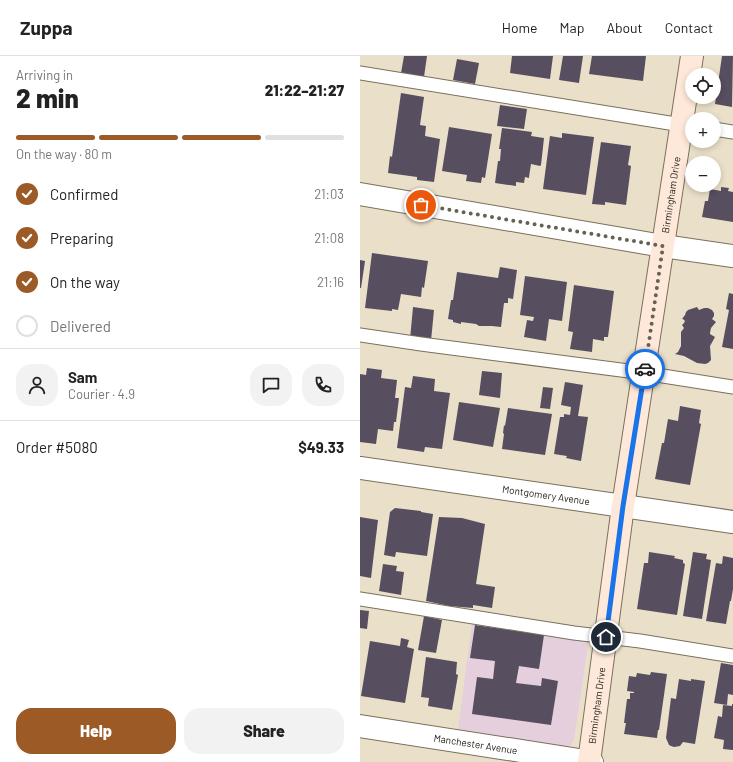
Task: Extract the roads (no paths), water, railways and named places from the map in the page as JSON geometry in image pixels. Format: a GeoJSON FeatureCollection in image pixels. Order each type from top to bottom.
{"type":"FeatureCollection","features":[{"type":"Feature","properties":{"kind":"main road","name":"Birmingham Drive"},"geometry":{"type":"LineString","coordinates":[[688,112],[692,56]]}},
{"type":"Feature","properties":{"kind":"main road","name":"Birmingham Drive"},"geometry":{"type":"LineString","coordinates":[[589,762],[623,506],[663,246],[685,136]]}},
{"type":"Feature","properties":{"kind":"street"},"geometry":{"type":"LineString","coordinates":[[360,194],[663,246],[733,256]]}},
{"type":"Feature","properties":{"kind":"street","name":"Montgomery Avenue"},"geometry":{"type":"LineString","coordinates":[[360,468],[733,522]]}},
{"type":"Feature","properties":{"kind":"street","name":"Manchester Avenue"},"geometry":{"type":"LineString","coordinates":[[360,726],[592,762]]}},
{"type":"Feature","properties":{"kind":"lane"},"geometry":{"type":"LineString","coordinates":[[360,73],[685,126]]}},
{"type":"Feature","properties":{"kind":"lane"},"geometry":{"type":"LineString","coordinates":[[721,130],[733,132]]}},
{"type":"Feature","properties":{"kind":"lane"},"geometry":{"type":"LineString","coordinates":[[360,335],[644,373],[733,387]]}},
{"type":"Feature","properties":{"kind":"lane"},"geometry":{"type":"LineString","coordinates":[[360,599],[566,632],[640,641],[733,656]]}}]}
